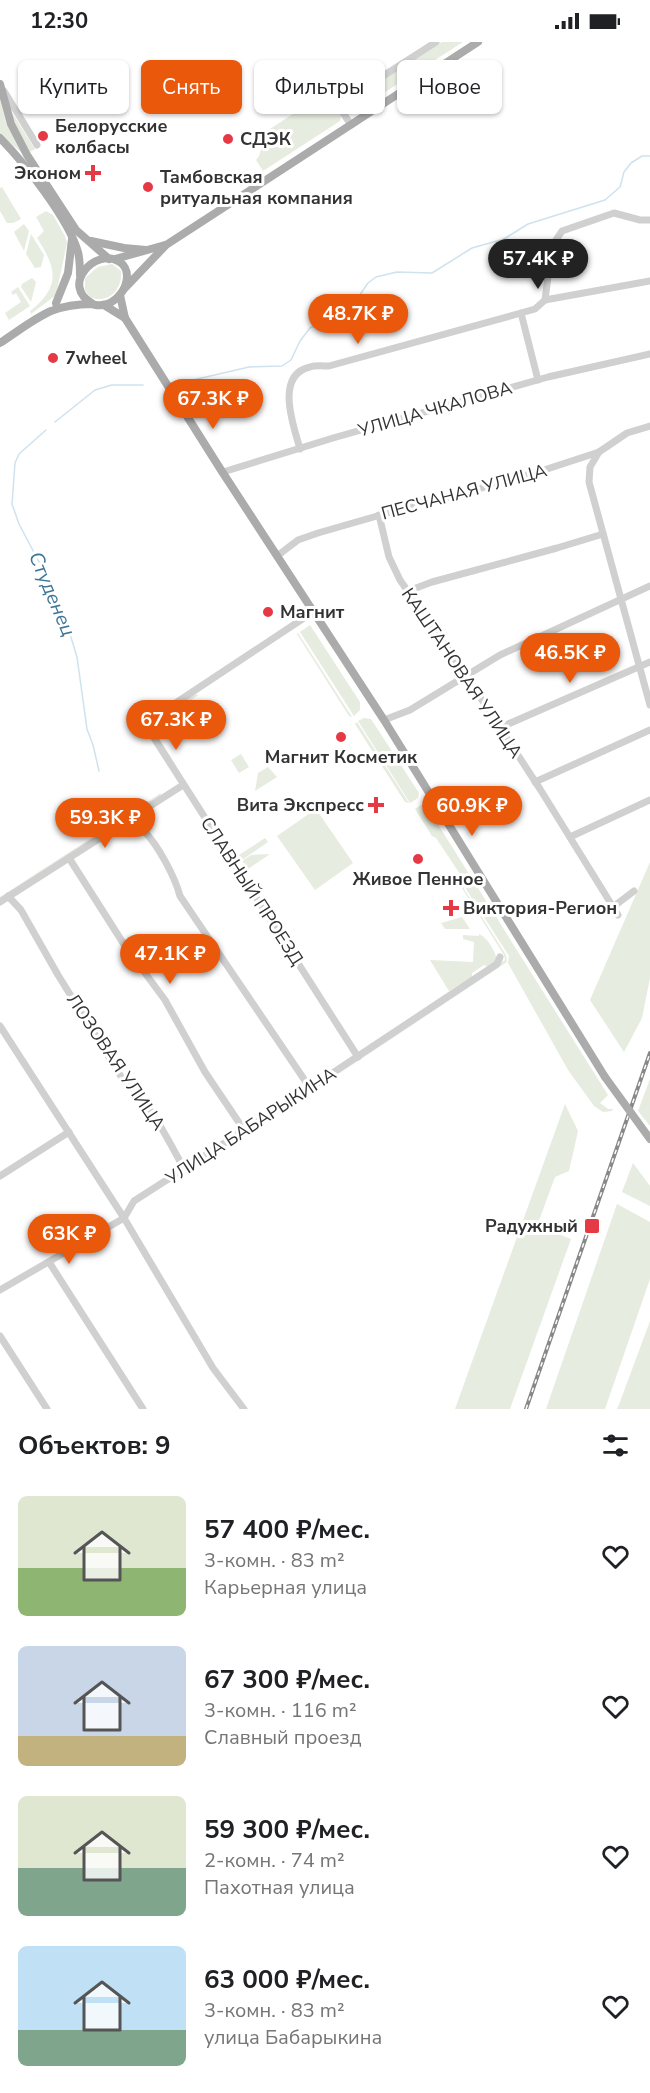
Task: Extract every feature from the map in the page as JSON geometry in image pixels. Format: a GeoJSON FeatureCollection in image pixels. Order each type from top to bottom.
{"type":"FeatureCollection","features":[{"type":"Feature","properties":{"kind":"main road"},"geometry":{"type":"LineString","coordinates":[[104,305],[114,300],[166,244],[478,42]]}},
{"type":"Feature","properties":{"kind":"main road"},"geometry":{"type":"LineString","coordinates":[[0,84],[15,134],[64,217],[78,252],[83,298],[93,304]]}},
{"type":"Feature","properties":{"kind":"main road"},"geometry":{"type":"LineString","coordinates":[[0,138],[76,230],[112,259],[123,264],[126,271],[126,282],[122,292],[125,318]]}},
{"type":"Feature","properties":{"kind":"main road"},"geometry":{"type":"LineString","coordinates":[[56,303],[68,273],[72,236]]}},
{"type":"Feature","properties":{"kind":"main road"},"geometry":{"type":"LineString","coordinates":[[87,240],[146,250]]}},
{"type":"Feature","properties":{"kind":"main road"},"geometry":{"type":"LineString","coordinates":[[46,314],[89,266],[166,244]]}},
{"type":"Feature","properties":{"kind":"main road"},"geometry":{"type":"LineString","coordinates":[[0,343],[46,314],[63,307],[104,305],[125,318],[384,720],[605,1077],[650,1139]]}},
{"type":"Feature","properties":{"kind":"street"},"geometry":{"type":"LineString","coordinates":[[351,125],[338,105],[436,42]]}},
{"type":"Feature","properties":{"kind":"street"},"geometry":{"type":"LineString","coordinates":[[0,84],[37,145]]}},
{"type":"Feature","properties":{"kind":"street"},"geometry":{"type":"LineString","coordinates":[[545,300],[552,246],[562,231],[614,213],[640,220],[650,220]]}},
{"type":"Feature","properties":{"kind":"street"},"geometry":{"type":"LineString","coordinates":[[300,449],[289,403],[291,385],[302,369],[329,366],[521,313],[535,309],[545,300],[650,281]]}},
{"type":"Feature","properties":{"kind":"street"},"geometry":{"type":"LineString","coordinates":[[521,313],[538,380]]}},
{"type":"Feature","properties":{"kind":"street","name":"УЛИЦА ЧКАЛОВА"},"geometry":{"type":"LineString","coordinates":[[223,472],[538,380],[650,354]]}},
{"type":"Feature","properties":{"kind":"street","name":"ПЕСЧАНАЯ УЛИЦА"},"geometry":{"type":"LineString","coordinates":[[277,556],[298,540],[408,505],[500,484],[599,452],[627,433],[650,426]]}},
{"type":"Feature","properties":{"kind":"street"},"geometry":{"type":"LineString","coordinates":[[599,452],[590,466],[589,478],[650,705]]}},
{"type":"Feature","properties":{"kind":"street","name":"КАШТАНОВАЯ УЛИЦА"},"geometry":{"type":"LineString","coordinates":[[379,515],[389,557],[408,591],[535,782],[618,915]]}},
{"type":"Feature","properties":{"kind":"street"},"geometry":{"type":"LineString","coordinates":[[408,591],[432,582],[603,534]]}},
{"type":"Feature","properties":{"kind":"street"},"geometry":{"type":"LineString","coordinates":[[384,720],[410,710],[500,655],[650,586]]}},
{"type":"Feature","properties":{"kind":"street","name":"СЛАВНЫЙ ПРОЕЗД"},"geometry":{"type":"LineString","coordinates":[[314,612],[150,720],[147,725],[148,730],[358,1057]]}},
{"type":"Feature","properties":{"kind":"street"},"geometry":{"type":"LineString","coordinates":[[499,728],[650,662]]}},
{"type":"Feature","properties":{"kind":"street"},"geometry":{"type":"LineString","coordinates":[[535,782],[650,730]]}},
{"type":"Feature","properties":{"kind":"street"},"geometry":{"type":"LineString","coordinates":[[0,902],[183,784]]}},
{"type":"Feature","properties":{"kind":"street"},"geometry":{"type":"LineString","coordinates":[[570,837],[650,800]]}},
{"type":"Feature","properties":{"kind":"street"},"geometry":{"type":"LineString","coordinates":[[129,819],[144,830],[175,880],[180,896],[310,1088]]}},
{"type":"Feature","properties":{"kind":"street"},"geometry":{"type":"LineString","coordinates":[[69,858],[125,946],[165,1000],[205,1072],[244,1130]]}},
{"type":"Feature","properties":{"kind":"street"},"geometry":{"type":"LineString","coordinates":[[613,906],[634,891]]}},
{"type":"Feature","properties":{"kind":"street","name":"ЛОЗОВАЯ УЛИЦА"},"geometry":{"type":"LineString","coordinates":[[8,896],[21,910],[110,1059],[122,1078],[136,1090],[167,1137],[184,1169]]}},
{"type":"Feature","properties":{"kind":"street","name":"УЛИЦА БАБАРЫКИНА"},"geometry":{"type":"LineString","coordinates":[[0,1290],[124,1218],[134,1201],[358,1057],[497,964],[500,957]]}},
{"type":"Feature","properties":{"kind":"street"},"geometry":{"type":"LineString","coordinates":[[0,1026],[124,1218],[213,1368],[244,1409]]}},
{"type":"Feature","properties":{"kind":"street"},"geometry":{"type":"LineString","coordinates":[[0,1176],[69,1132]]}},
{"type":"Feature","properties":{"kind":"street"},"geometry":{"type":"LineString","coordinates":[[49,1262],[143,1409]]}},
{"type":"Feature","properties":{"kind":"street"},"geometry":{"type":"LineString","coordinates":[[0,1336],[47,1409]]}},
{"type":"Feature","properties":{"kind":"shaded area"},"geometry":{"type":"Polygon","coordinates":[[[442,42],[463,42],[435,60],[414,60],[442,42]]]}},
{"type":"Feature","properties":{"kind":"shaded area"},"geometry":{"type":"Polygon","coordinates":[[[397,71],[397,84],[385,92],[385,79],[397,71]]]}},
{"type":"Feature","properties":{"kind":"shaded area"},"geometry":{"type":"Polygon","coordinates":[[[0,100],[6,122],[21,152],[0,134],[0,100]]]}},
{"type":"Feature","properties":{"kind":"shaded area"},"geometry":{"type":"Polygon","coordinates":[[[11,111],[35,149],[30,152],[18,133],[11,111]]]}},
{"type":"Feature","properties":{"kind":"shaded area"},"geometry":{"type":"Polygon","coordinates":[[[293,114],[340,114],[341,116],[340,121],[263,171],[256,160],[267,131],[293,114]]]}},
{"type":"Feature","properties":{"kind":"shaded area"},"geometry":{"type":"Polygon","coordinates":[[[2,187],[21,219],[13,223],[7,223],[0,211],[0,188],[2,187]]]}},
{"type":"Feature","properties":{"kind":"shaded area"},"geometry":{"type":"Polygon","coordinates":[[[46,211],[53,215],[67,243],[56,295],[31,314],[30,311],[47,293],[53,276],[52,267],[37,238],[44,231],[36,217],[46,211]]]}},
{"type":"Feature","properties":{"kind":"shaded area"},"geometry":{"type":"Polygon","coordinates":[[[24,224],[29,231],[24,251],[14,232],[24,224]]]}},
{"type":"Feature","properties":{"kind":"shaded area"},"geometry":{"type":"Polygon","coordinates":[[[31,234],[44,255],[41,267],[35,268],[26,254],[31,234]]]}},
{"type":"Feature","properties":{"kind":"shaded area"},"geometry":{"type":"Polygon","coordinates":[[[112,264],[121,271],[120,284],[117,289],[103,299],[90,297],[85,290],[85,278],[98,267],[112,264]]]}},
{"type":"Feature","properties":{"kind":"shaded area"},"geometry":{"type":"Polygon","coordinates":[[[32,278],[36,282],[31,302],[21,287],[32,278]]]}},
{"type":"Feature","properties":{"kind":"shaded area"},"geometry":{"type":"Polygon","coordinates":[[[18,287],[30,306],[9,320],[5,313],[21,302],[16,293],[13,295],[11,292],[18,287]]]}},
{"type":"Feature","properties":{"kind":"shaded area"},"geometry":{"type":"Polygon","coordinates":[[[310,625],[360,702],[360,710],[354,716],[300,632],[310,625]]]}},
{"type":"Feature","properties":{"kind":"shaded area"},"geometry":{"type":"Polygon","coordinates":[[[298,633],[352,717],[349,716],[298,633]]]}},
{"type":"Feature","properties":{"kind":"shaded area"},"geometry":{"type":"Polygon","coordinates":[[[195,694],[198,695],[152,727],[176,767],[150,726],[150,723],[195,694]]]}},
{"type":"Feature","properties":{"kind":"shaded area"},"geometry":{"type":"Polygon","coordinates":[[[364,718],[371,719],[419,793],[418,798],[410,803],[358,721],[364,718]]]}},
{"type":"Feature","properties":{"kind":"shaded area"},"geometry":{"type":"Polygon","coordinates":[[[357,722],[409,803],[405,802],[355,724],[357,722]]]}},
{"type":"Feature","properties":{"kind":"shaded area"},"geometry":{"type":"Polygon","coordinates":[[[241,754],[249,767],[239,773],[231,760],[241,754]]]}},
{"type":"Feature","properties":{"kind":"shaded area"},"geometry":{"type":"Polygon","coordinates":[[[268,767],[277,777],[255,791],[258,773],[268,767]]]}},
{"type":"Feature","properties":{"kind":"shaded area"},"geometry":{"type":"Polygon","coordinates":[[[161,793],[160,796],[0,899],[0,897],[161,793]]]}},
{"type":"Feature","properties":{"kind":"shaded area"},"geometry":{"type":"Polygon","coordinates":[[[421,805],[427,807],[608,1095],[600,1103],[608,1109],[613,1109],[612,1111],[603,1112],[594,1106],[568,1070],[508,963],[509,956],[466,889],[466,883],[415,809],[421,805]]]}},
{"type":"Feature","properties":{"kind":"shaded area"},"geometry":{"type":"Polygon","coordinates":[[[316,809],[353,863],[315,890],[277,836],[316,809]]]}},
{"type":"Feature","properties":{"kind":"shaded area"},"geometry":{"type":"Polygon","coordinates":[[[265,838],[268,842],[242,860],[239,855],[265,838]]]}},
{"type":"Feature","properties":{"kind":"shaded area"},"geometry":{"type":"Polygon","coordinates":[[[270,854],[248,869],[242,861],[251,855],[270,854]]]}},
{"type":"Feature","properties":{"kind":"shaded area"},"geometry":{"type":"Polygon","coordinates":[[[650,862],[650,978],[642,1018],[624,1052],[590,1000],[650,862]]]}},
{"type":"Feature","properties":{"kind":"shaded area"},"geometry":{"type":"Polygon","coordinates":[[[465,884],[464,889],[506,955],[507,962],[319,1087],[505,960],[462,888],[465,884]]]}},
{"type":"Feature","properties":{"kind":"shaded area"},"geometry":{"type":"Polygon","coordinates":[[[462,917],[470,929],[445,929],[441,923],[462,917]]]}},
{"type":"Feature","properties":{"kind":"shaded area"},"geometry":{"type":"Polygon","coordinates":[[[479,934],[491,945],[497,961],[488,967],[484,965],[472,973],[472,977],[449,991],[430,960],[473,962],[474,942],[463,939],[463,935],[479,936],[479,934]]]}},
{"type":"Feature","properties":{"kind":"shaded area"},"geometry":{"type":"Polygon","coordinates":[[[650,1079],[650,1126],[638,1111],[650,1079]]]}},
{"type":"Feature","properties":{"kind":"shaded area"},"geometry":{"type":"Polygon","coordinates":[[[565,1104],[578,1131],[569,1171],[555,1177],[537,1226],[571,1239],[510,1409],[455,1409],[565,1104]]]}},
{"type":"Feature","properties":{"kind":"shaded area"},"geometry":{"type":"Polygon","coordinates":[[[633,1163],[650,1186],[650,1206],[622,1192],[633,1163]]]}},
{"type":"Feature","properties":{"kind":"shaded area"},"geometry":{"type":"Polygon","coordinates":[[[617,1204],[650,1222],[650,1279],[605,1409],[546,1409],[617,1204]]]}},
{"type":"Feature","properties":{"kind":"shaded area"},"geometry":{"type":"Polygon","coordinates":[[[650,1321],[650,1409],[617,1409],[620,1402],[650,1321]]]}},
{"type":"Feature","properties":{"kind":"waterway","name":"Студенец"},"geometry":{"type":"LineString","coordinates":[[193,380],[249,367],[282,366],[291,360],[300,341],[310,328],[329,319],[357,299],[368,283],[376,277],[397,272],[432,273],[472,248],[504,239],[528,224],[605,200],[620,187],[624,172],[631,163],[642,156],[650,156]]}},
{"type":"Feature","properties":{"kind":"waterway","name":"Студенец"},"geometry":{"type":"LineString","coordinates":[[55,422],[95,390],[112,385],[143,385]]}},
{"type":"Feature","properties":{"kind":"waterway","name":"Студенец"},"geometry":{"type":"LineString","coordinates":[[46,430],[19,454],[15,463],[12,504],[19,524],[59,600],[66,621],[77,657],[87,729],[99,771]]}},
{"type":"Feature","properties":{"kind":"railway"},"geometry":{"type":"LineString","coordinates":[[526,1409],[650,1053]]}},
{"type":"Feature","properties":{"kind":"place","name":"Белорусские колбасы"},"geometry":{"type":"Point","coordinates":[43,136]}},
{"type":"Feature","properties":{"kind":"place","name":"СДЭК"},"geometry":{"type":"Point","coordinates":[228,139]}},
{"type":"Feature","properties":{"kind":"place","name":"Эконом"},"geometry":{"type":"Point","coordinates":[93,173]}},
{"type":"Feature","properties":{"kind":"place","name":"Тамбовская ритуальная компания"},"geometry":{"type":"Point","coordinates":[148,187]}},
{"type":"Feature","properties":{"kind":"place","name":"7wheel"},"geometry":{"type":"Point","coordinates":[53,358]}},
{"type":"Feature","properties":{"kind":"place","name":"Магнит"},"geometry":{"type":"Point","coordinates":[268,612]}},
{"type":"Feature","properties":{"kind":"place","name":"Магнит Косметик"},"geometry":{"type":"Point","coordinates":[341,737]}},
{"type":"Feature","properties":{"kind":"place","name":"Вита Экспресс"},"geometry":{"type":"Point","coordinates":[376,805]}},
{"type":"Feature","properties":{"kind":"place","name":"Живое Пенное"},"geometry":{"type":"Point","coordinates":[418,859]}},
{"type":"Feature","properties":{"kind":"place","name":"Виктория-Регион"},"geometry":{"type":"Point","coordinates":[451,908]}},
{"type":"Feature","properties":{"kind":"place","name":"Радужный"},"geometry":{"type":"Point","coordinates":[592,1226]}}]}
